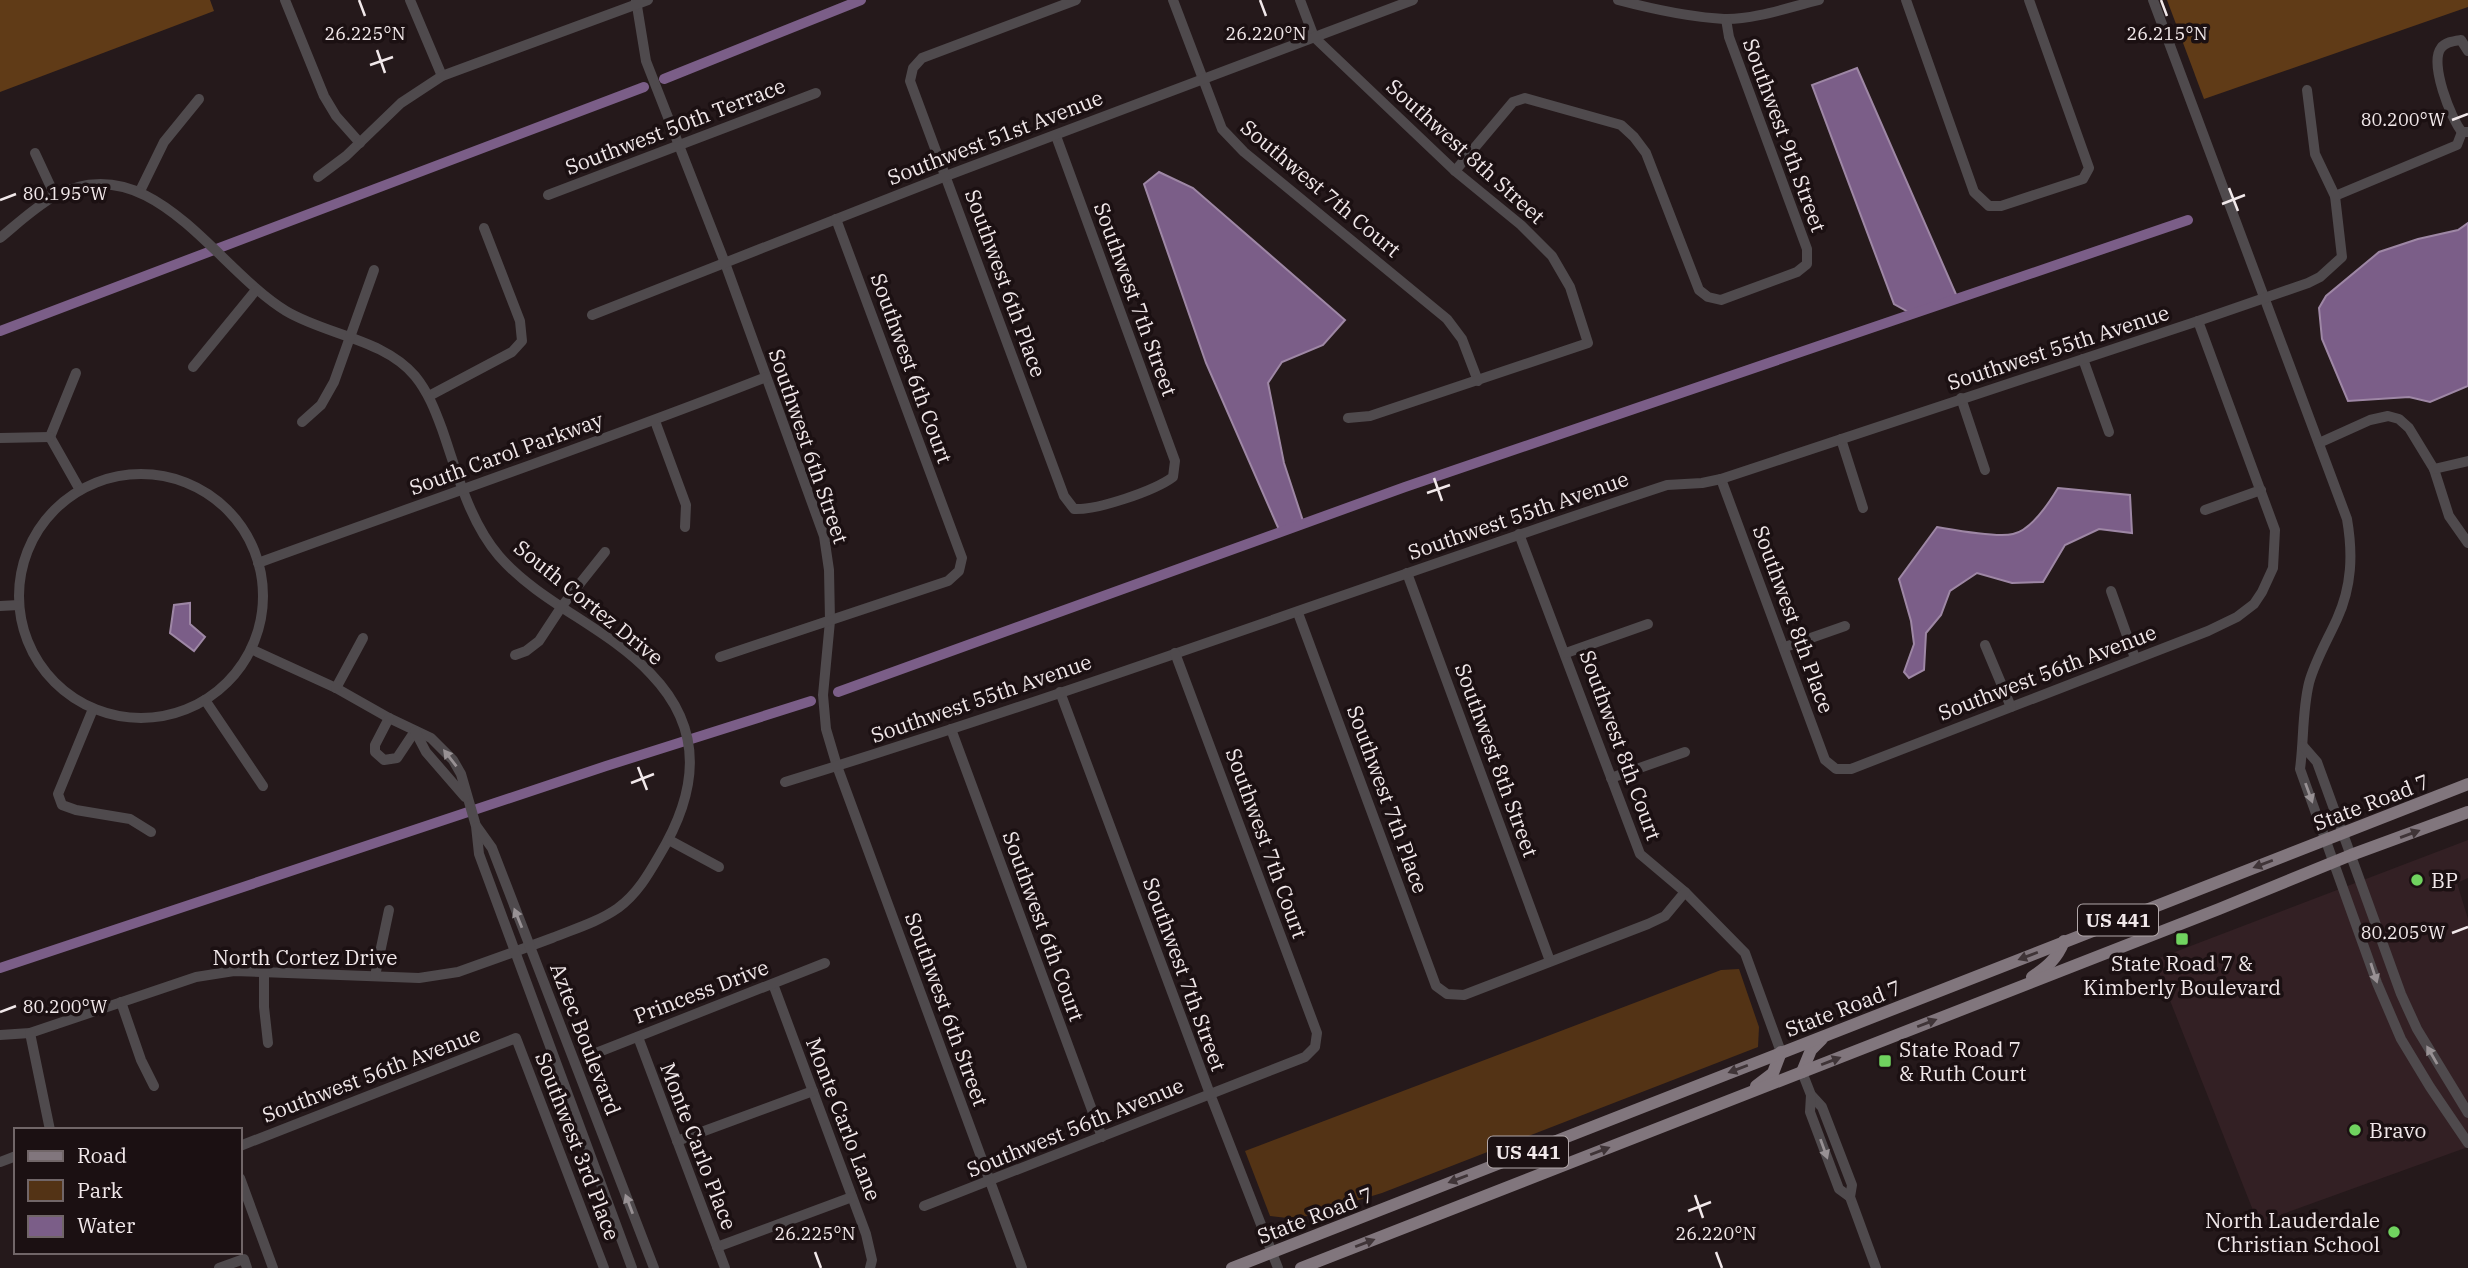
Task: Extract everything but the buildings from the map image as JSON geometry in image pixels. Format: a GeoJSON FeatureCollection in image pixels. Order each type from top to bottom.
{"type":"FeatureCollection","features":[{"type":"Feature","properties":{"kind":"main road","name":"State Road 7"},"geometry":{"type":"LineString","coordinates":[[1232,1268],[2468,784]]}},
{"type":"Feature","properties":{"kind":"main road","name":"State Road 7"},"geometry":{"type":"LineString","coordinates":[[1301,1268],[2351,855],[2468,812]]}},
{"type":"Feature","properties":{"kind":"main road"},"geometry":{"type":"LineString","coordinates":[[2008,992],[2049,965],[2060,952],[2064,941]]}},
{"type":"Feature","properties":{"kind":"main road"},"geometry":{"type":"LineString","coordinates":[[1802,1072],[1811,1050],[1825,1036]]}},
{"type":"Feature","properties":{"kind":"main road"},"geometry":{"type":"LineString","coordinates":[[1744,1095],[1773,1073],[1781,1052]]}},
{"type":"Feature","properties":{"kind":"street"},"geometry":{"type":"LineString","coordinates":[[285,0],[324,96],[336,116],[360,143]]}},
{"type":"Feature","properties":{"kind":"street"},"geometry":{"type":"LineString","coordinates":[[410,0],[442,76]]}},
{"type":"Feature","properties":{"kind":"street"},"geometry":{"type":"LineString","coordinates":[[318,177],[360,143],[401,103],[442,76],[636,2],[648,0]]}},
{"type":"Feature","properties":{"kind":"street","name":"Southwest 6th Place"},"geometry":{"type":"LineString","coordinates":[[1074,509],[1064,496],[910,81],[913,68],[922,58],[1076,0]]}},
{"type":"Feature","properties":{"kind":"street","name":"Southwest 7th Court"},"geometry":{"type":"LineString","coordinates":[[1173,0],[1222,129],[1244,152],[1447,319],[1462,339],[1478,381]]}},
{"type":"Feature","properties":{"kind":"street","name":"Southwest 8th Street"},"geometry":{"type":"LineString","coordinates":[[1300,0],[1314,37],[1455,171],[1521,226],[1552,256],[1570,287],[1588,343],[1478,381]]}},
{"type":"Feature","properties":{"kind":"street","name":"Southwest 51st Avenue"},"geometry":{"type":"LineString","coordinates":[[592,315],[946,176],[1413,0]]}},
{"type":"Feature","properties":{"kind":"street"},"geometry":{"type":"LineString","coordinates":[[1618,0],[1653,10],[1726,19],[1773,12],[1818,0]]}},
{"type":"Feature","properties":{"kind":"street"},"geometry":{"type":"LineString","coordinates":[[1906,0],[1974,192],[1989,206],[2001,206],[2083,178],[2089,168],[2029,0]]}},
{"type":"Feature","properties":{"kind":"street"},"geometry":{"type":"LineString","coordinates":[[2153,0],[2347,519],[2352,550],[2350,580],[2339,616],[2317,660],[2309,684],[2302,723],[2300,769],[2377,983],[2401,1039],[2468,1143]]}},
{"type":"Feature","properties":{"kind":"street","name":"Southwest 6th Street"},"geometry":{"type":"LineString","coordinates":[[636,2],[646,61],[725,263],[824,536],[830,570],[830,621],[823,695],[826,729],[837,766],[1022,1268]]}},
{"type":"Feature","properties":{"kind":"street","name":"Southwest 9th Street"},"geometry":{"type":"LineString","coordinates":[[1455,171],[1513,102],[1525,98],[1621,125],[1646,153],[1699,290],[1708,297],[1721,300],[1797,272],[1807,264],[1807,249],[1729,37],[1726,19]]}},
{"type":"Feature","properties":{"kind":"street"},"geometry":{"type":"LineString","coordinates":[[2307,90],[2315,154],[2335,196],[2457,145],[2465,132],[2454,122],[2448,108],[2437,57],[2441,47],[2451,41],[2461,40],[2468,51]]}},
{"type":"Feature","properties":{"kind":"street","name":"Southwest 50th Terrace"},"geometry":{"type":"LineString","coordinates":[[548,195],[816,93]]}},
{"type":"Feature","properties":{"kind":"street"},"geometry":{"type":"LineString","coordinates":[[140,191],[164,142],[199,99]]}},
{"type":"Feature","properties":{"kind":"street","name":"Southwest 7th Street"},"geometry":{"type":"LineString","coordinates":[[1056,136],[1175,461],[1173,477],[1162,485],[1088,509],[1074,509]]}},
{"type":"Feature","properties":{"kind":"street"},"geometry":{"type":"LineString","coordinates":[[35,153],[55,196]]}},
{"type":"Feature","properties":{"kind":"street","name":"South Cortez Drive"},"geometry":{"type":"LineString","coordinates":[[0,238],[55,196],[78,187],[97,184],[140,191],[167,209],[206,242],[256,290],[299,318],[400,361],[429,396],[480,528],[501,558],[648,670],[672,701],[684,731],[690,758],[687,794],[669,840],[635,892],[620,906],[585,925],[530,946]]}},
{"type":"Feature","properties":{"kind":"street","name":"Southwest 55th Avenue"},"geometry":{"type":"LineString","coordinates":[[785,782],[1298,613],[1519,534],[1667,485],[1721,479],[2198,321],[2320,277],[2342,257],[2335,196]]}},
{"type":"Feature","properties":{"kind":"street","name":"Southwest 6th Court"},"geometry":{"type":"LineString","coordinates":[[830,621],[948,581],[959,571],[962,558],[836,219]]}},
{"type":"Feature","properties":{"kind":"street"},"geometry":{"type":"LineString","coordinates":[[429,396],[512,352],[522,341],[520,321],[484,228]]}},
{"type":"Feature","properties":{"kind":"street"},"geometry":{"type":"LineString","coordinates":[[302,422],[321,405],[334,382],[374,270]]}},
{"type":"Feature","properties":{"kind":"street"},"geometry":{"type":"LineString","coordinates":[[193,367],[256,290]]}},
{"type":"Feature","properties":{"kind":"street"},"geometry":{"type":"LineString","coordinates":[[2198,321],[2261,490],[2205,510]]}},
{"type":"Feature","properties":{"kind":"street"},"geometry":{"type":"LineString","coordinates":[[2083,359],[2109,432]]}},
{"type":"Feature","properties":{"kind":"street"},"geometry":{"type":"LineString","coordinates":[[50,438],[76,373]]}},
{"type":"Feature","properties":{"kind":"street","name":"South Carol Parkway"},"geometry":{"type":"LineString","coordinates":[[258,564],[655,421],[766,377]]}},
{"type":"Feature","properties":{"kind":"street"},"geometry":{"type":"LineString","coordinates":[[1348,418],[1370,416],[1478,381]]}},
{"type":"Feature","properties":{"kind":"street"},"geometry":{"type":"LineString","coordinates":[[1961,398],[1985,470]]}},
{"type":"Feature","properties":{"kind":"street"},"geometry":{"type":"LineString","coordinates":[[2319,443],[2370,420],[2388,416],[2399,419],[2409,428],[2434,469],[2449,516],[2468,543]]}},
{"type":"Feature","properties":{"kind":"street"},"geometry":{"type":"LineString","coordinates":[[655,421],[686,505],[685,527]]}},
{"type":"Feature","properties":{"kind":"street"},"geometry":{"type":"LineString","coordinates":[[0,438],[50,438]]}},
{"type":"Feature","properties":{"kind":"street"},"geometry":{"type":"LineString","coordinates":[[50,438],[80,490]]}},
{"type":"Feature","properties":{"kind":"street"},"geometry":{"type":"LineString","coordinates":[[1841,439],[1863,508]]}},
{"type":"Feature","properties":{"kind":"street"},"geometry":{"type":"LineString","coordinates":[[2434,469],[2468,461]]}},
{"type":"Feature","properties":{"kind":"street"},"geometry":{"type":"LineString","coordinates":[[133,474],[160,476],[187,483],[211,497],[232,515],[252,546],[262,585],[259,628],[251,649],[232,678],[191,708],[159,718],[125,718],[93,709],[65,692],[42,667],[26,638],[19,605],[21,571],[33,538],[53,511],[80,490],[106,479],[133,474]]}},
{"type":"Feature","properties":{"kind":"street","name":"Southwest 8th Place"},"geometry":{"type":"LineString","coordinates":[[1721,479],[1825,760],[1836,769]]}},
{"type":"Feature","properties":{"kind":"street","name":"Southwest 56th Avenue"},"geometry":{"type":"LineString","coordinates":[[1836,769],[1851,769],[2237,617],[2254,604],[2273,568],[2275,530],[2261,490]]}},
{"type":"Feature","properties":{"kind":"street","name":"Southwest 8th Court"},"geometry":{"type":"LineString","coordinates":[[1519,534],[1640,854],[1685,892],[1745,953],[1781,1052]]}},
{"type":"Feature","properties":{"kind":"street"},"geometry":{"type":"LineString","coordinates":[[515,655],[539,641],[605,552]]}},
{"type":"Feature","properties":{"kind":"street","name":"Southwest 8th Street"},"geometry":{"type":"LineString","coordinates":[[1407,573],[1550,961]]}},
{"type":"Feature","properties":{"kind":"street"},"geometry":{"type":"LineString","coordinates":[[2111,591],[2135,658]]}},
{"type":"Feature","properties":{"kind":"street"},"geometry":{"type":"LineString","coordinates":[[0,606],[19,605]]}},
{"type":"Feature","properties":{"kind":"street","name":"Southwest 7th Place"},"geometry":{"type":"LineString","coordinates":[[1298,613],[1436,986],[1447,994],[1464,995],[1550,961]]}},
{"type":"Feature","properties":{"kind":"street"},"geometry":{"type":"LineString","coordinates":[[720,657],[830,621]]}},
{"type":"Feature","properties":{"kind":"street"},"geometry":{"type":"LineString","coordinates":[[1566,653],[1648,624]]}},
{"type":"Feature","properties":{"kind":"street"},"geometry":{"type":"LineString","coordinates":[[1785,648],[1845,626]]}},
{"type":"Feature","properties":{"kind":"street"},"geometry":{"type":"LineString","coordinates":[[336,688],[363,638]]}},
{"type":"Feature","properties":{"kind":"street"},"geometry":{"type":"LineString","coordinates":[[1985,645],[2011,707]]}},
{"type":"Feature","properties":{"kind":"street","name":"Aztec Boulevard"},"geometry":{"type":"LineString","coordinates":[[251,649],[336,688],[431,738],[453,761],[461,775],[476,826],[479,854],[632,1268]]}},
{"type":"Feature","properties":{"kind":"street","name":"Southwest 7th Court"},"geometry":{"type":"LineString","coordinates":[[1175,653],[1317,1033],[1315,1047]]}},
{"type":"Feature","properties":{"kind":"street","name":"Southwest 7th Street"},"geometry":{"type":"LineString","coordinates":[[1060,692],[1278,1268]]}},
{"type":"Feature","properties":{"kind":"street"},"geometry":{"type":"LineString","coordinates":[[205,700],[263,786]]}},
{"type":"Feature","properties":{"kind":"street"},"geometry":{"type":"LineString","coordinates":[[93,709],[58,794],[62,805],[130,819],[151,832]]}},
{"type":"Feature","properties":{"kind":"street"},"geometry":{"type":"LineString","coordinates":[[389,718],[375,745],[375,752],[384,760],[397,758],[415,731]]}},
{"type":"Feature","properties":{"kind":"street","name":"Southwest 6th Court"},"geometry":{"type":"LineString","coordinates":[[950,729],[1102,1137]]}},
{"type":"Feature","properties":{"kind":"street"},"geometry":{"type":"LineString","coordinates":[[2303,746],[2317,762],[2401,994],[2417,1029],[2468,1113]]}},
{"type":"Feature","properties":{"kind":"street"},"geometry":{"type":"LineString","coordinates":[[1611,778],[1685,752]]}},
{"type":"Feature","properties":{"kind":"street","name":"Aztec Boulevard"},"geometry":{"type":"LineString","coordinates":[[476,826],[492,848],[654,1268]]}},
{"type":"Feature","properties":{"kind":"street"},"geometry":{"type":"LineString","coordinates":[[669,840],[719,867]]}},
{"type":"Feature","properties":{"kind":"street"},"geometry":{"type":"LineString","coordinates":[[1550,961],[1665,916],[1685,892]]}},
{"type":"Feature","properties":{"kind":"street"},"geometry":{"type":"LineString","coordinates":[[375,976],[389,910]]}},
{"type":"Feature","properties":{"kind":"street","name":"North Cortez Drive"},"geometry":{"type":"LineString","coordinates":[[0,1035],[30,1033],[215,973],[438,976],[530,946]]}},
{"type":"Feature","properties":{"kind":"street","name":"Princess Drive"},"geometry":{"type":"LineString","coordinates":[[591,1055],[825,964]]}},
{"type":"Feature","properties":{"kind":"street"},"geometry":{"type":"LineString","coordinates":[[264,972],[268,1043]]}},
{"type":"Feature","properties":{"kind":"street","name":"Monte Carlo Lane"},"geometry":{"type":"LineString","coordinates":[[773,984],[866,1234],[872,1260],[870,1268]]}},
{"type":"Feature","properties":{"kind":"street"},"geometry":{"type":"LineString","coordinates":[[121,1002],[141,1060],[154,1086]]}},
{"type":"Feature","properties":{"kind":"street"},"geometry":{"type":"LineString","coordinates":[[544,1028],[559,1021]]}},
{"type":"Feature","properties":{"kind":"street"},"geometry":{"type":"LineString","coordinates":[[30,1033],[50,1128]]}},
{"type":"Feature","properties":{"kind":"street","name":"Monte Carlo Place"},"geometry":{"type":"LineString","coordinates":[[638,1037],[725,1268]]}},
{"type":"Feature","properties":{"kind":"street","name":"Southwest 56th Avenue"},"geometry":{"type":"LineString","coordinates":[[242,1145],[516,1038]]}},
{"type":"Feature","properties":{"kind":"street","name":"Southwest 3rd Place"},"geometry":{"type":"LineString","coordinates":[[516,1038],[604,1268]]}},
{"type":"Feature","properties":{"kind":"street","name":"Southwest 56th Avenue"},"geometry":{"type":"LineString","coordinates":[[924,1206],[1305,1057],[1315,1047]]}},
{"type":"Feature","properties":{"kind":"street"},"geometry":{"type":"LineString","coordinates":[[1802,1072],[1811,1095],[1810,1112],[1839,1189],[1850,1197],[1876,1268]]}},
{"type":"Feature","properties":{"kind":"street"},"geometry":{"type":"LineString","coordinates":[[677,1141],[813,1091]]}},
{"type":"Feature","properties":{"kind":"street"},"geometry":{"type":"LineString","coordinates":[[242,1183],[273,1268]]}},
{"type":"Feature","properties":{"kind":"street"},"geometry":{"type":"LineString","coordinates":[[717,1247],[852,1196]]}},
{"type":"Feature","properties":{"kind":"street"},"geometry":{"type":"LineString","coordinates":[[219,1268],[245,1264]]}},
{"type":"Feature","properties":{"kind":"shaded area"},"geometry":{"type":"Polygon","coordinates":[[[0,0],[210,0],[214,11],[0,92],[0,0]]]}},
{"type":"Feature","properties":{"kind":"shaded area"},"geometry":{"type":"Polygon","coordinates":[[[2167,0],[2468,0],[2468,7],[2204,99],[2167,0]]]}},
{"type":"Feature","properties":{"kind":"shaded area"},"geometry":{"type":"Polygon","coordinates":[[[2468,840],[2468,878],[2457,883],[2468,919],[2468,1147],[2258,1223],[2154,960],[2468,840]]]}},
{"type":"Feature","properties":{"kind":"green space"},"geometry":{"type":"Polygon","coordinates":[[[1739,969],[1759,1027],[1758,1047],[1382,1193],[1296,1219],[1270,1216],[1245,1151],[1721,970],[1739,969]]]}},
{"type":"Feature","properties":{"kind":"water"},"geometry":{"type":"Polygon","coordinates":[[[1857,68],[1958,299],[1912,314],[1894,304],[1812,85],[1857,68]]]}},
{"type":"Feature","properties":{"kind":"water"},"geometry":{"type":"Polygon","coordinates":[[[1159,172],[1193,188],[1345,320],[1323,345],[1282,362],[1268,383],[1284,463],[1304,524],[1280,532],[1206,363],[1144,184],[1159,172]]]}},
{"type":"Feature","properties":{"kind":"water"},"geometry":{"type":"Polygon","coordinates":[[[2468,223],[2468,386],[2430,402],[2409,397],[2348,401],[2322,339],[2319,308],[2326,296],[2379,252],[2458,230],[2468,223]]]}},
{"type":"Feature","properties":{"kind":"water"},"geometry":{"type":"Polygon","coordinates":[[[2058,488],[2130,495],[2132,533],[2099,529],[2065,545],[2043,582],[2012,583],[1977,573],[1950,591],[1941,615],[1926,633],[1924,670],[1909,678],[1904,672],[1914,644],[1911,621],[1899,579],[1937,527],[1986,534],[2013,534],[2033,522],[2058,488]]]}},
{"type":"Feature","properties":{"kind":"water"},"geometry":{"type":"Polygon","coordinates":[[[190,603],[190,624],[205,637],[194,651],[170,633],[174,605],[190,603]]]}},
{"type":"Feature","properties":{"kind":"waterway"},"geometry":{"type":"LineString","coordinates":[[664,79],[861,0]]}},
{"type":"Feature","properties":{"kind":"waterway"},"geometry":{"type":"LineString","coordinates":[[0,331],[644,87]]}},
{"type":"Feature","properties":{"kind":"waterway"},"geometry":{"type":"LineString","coordinates":[[838,692],[1405,487],[2188,220]]}},
{"type":"Feature","properties":{"kind":"waterway"},"geometry":{"type":"LineString","coordinates":[[0,968],[606,766],[811,701]]}},
{"type":"Feature","properties":{"kind":"place","name":"BP"},"geometry":{"type":"Point","coordinates":[2417,880]}},
{"type":"Feature","properties":{"kind":"place","name":"State Road 7 & Kimberly Boulevard"},"geometry":{"type":"Point","coordinates":[2182,939]}},
{"type":"Feature","properties":{"kind":"place","name":"State Road 7 & Ruth Court"},"geometry":{"type":"Point","coordinates":[1885,1061]}},
{"type":"Feature","properties":{"kind":"place","name":"Bravo"},"geometry":{"type":"Point","coordinates":[2355,1130]}},
{"type":"Feature","properties":{"kind":"place","name":"North Lauderdale Christian School"},"geometry":{"type":"Point","coordinates":[2394,1232]}}]}
